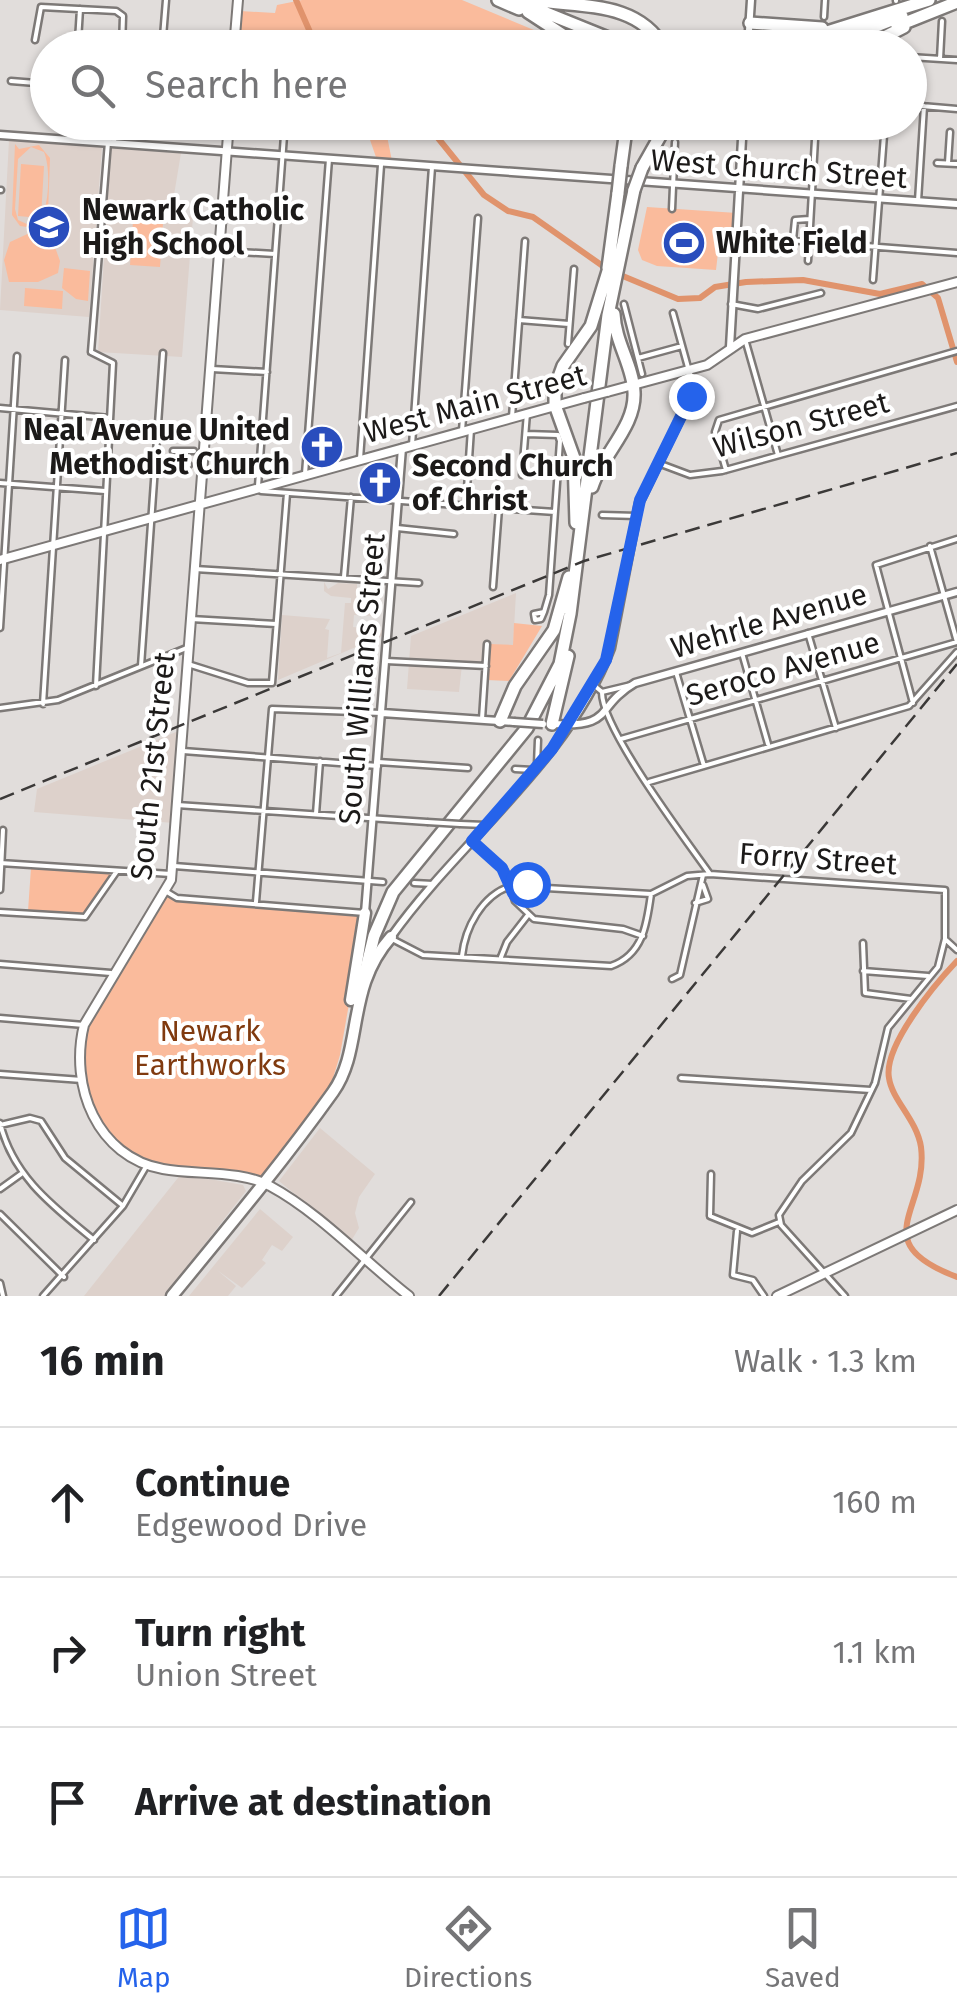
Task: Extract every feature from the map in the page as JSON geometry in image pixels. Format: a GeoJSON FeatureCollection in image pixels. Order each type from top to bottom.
{"type":"FeatureCollection","features":[{"type":"Feature","properties":{"kind":"highway"},"geometry":{"type":"LineString","coordinates":[[498,0],[530,6],[628,12],[652,30]]}},
{"type":"Feature","properties":{"kind":"highway"},"geometry":{"type":"LineString","coordinates":[[514,0],[588,30]]}},
{"type":"Feature","properties":{"kind":"highway"},"geometry":{"type":"LineString","coordinates":[[826,30],[929,0]]}},
{"type":"Feature","properties":{"kind":"highway"},"geometry":{"type":"LineString","coordinates":[[867,30],[943,0]]}},
{"type":"Feature","properties":{"kind":"highway"},"geometry":{"type":"LineString","coordinates":[[887,30],[957,2]]}},
{"type":"Feature","properties":{"kind":"highway"},"geometry":{"type":"LineString","coordinates":[[530,6],[561,30]]}},
{"type":"Feature","properties":{"kind":"highway"},"geometry":{"type":"LineString","coordinates":[[530,6],[579,30]]}},
{"type":"Feature","properties":{"kind":"highway"},"geometry":{"type":"LineString","coordinates":[[894,30],[913,19]]}},
{"type":"Feature","properties":{"kind":"highway"},"geometry":{"type":"LineString","coordinates":[[750,23],[800,29],[846,26]]}},
{"type":"Feature","properties":{"kind":"highway"},"geometry":{"type":"LineString","coordinates":[[616,249],[622,140]]}},
{"type":"Feature","properties":{"kind":"highway"},"geometry":{"type":"LineString","coordinates":[[358,984],[377,927],[402,877],[542,706],[560,664],[572,602],[610,280],[650,140]]}},
{"type":"Feature","properties":{"kind":"highway"},"geometry":{"type":"LineString","coordinates":[[640,168],[657,140]]}},
{"type":"Feature","properties":{"kind":"highway"},"geometry":{"type":"LineString","coordinates":[[176,1296],[327,1098],[371,926],[393,880],[516,732],[536,702],[552,664],[579,521],[598,469],[629,419],[638,379],[616,335],[610,280]]}},
{"type":"Feature","properties":{"kind":"highway"},"geometry":{"type":"LineString","coordinates":[[579,521],[574,458],[554,405],[559,374],[590,326],[610,280]]}},
{"type":"Feature","properties":{"kind":"highway"},"geometry":{"type":"LineString","coordinates":[[500,721],[515,686],[554,630],[569,578]]}},
{"type":"Feature","properties":{"kind":"highway"},"geometry":{"type":"LineString","coordinates":[[548,724],[565,676],[575,608],[572,602]]}},
{"type":"Feature","properties":{"kind":"highway"},"geometry":{"type":"LineString","coordinates":[[358,984],[365,913]]}},
{"type":"Feature","properties":{"kind":"highway"},"geometry":{"type":"LineString","coordinates":[[358,984],[391,937]]}},
{"type":"Feature","properties":{"kind":"highway"},"geometry":{"type":"LineString","coordinates":[[176,1296],[261,1195],[264,1182]]}},
{"type":"Feature","properties":{"kind":"main road"},"geometry":{"type":"LineString","coordinates":[[236,30],[238,0]]}},
{"type":"Feature","properties":{"kind":"main road","name":"South 21st Street"},"geometry":{"type":"LineString","coordinates":[[228,140],[172,870],[166,891],[111,973],[84,1025],[79,1051],[86,1102],[103,1133],[147,1165],[264,1182]]}},
{"type":"Feature","properties":{"kind":"main road","name":"West Main Street"},"geometry":{"type":"LineString","coordinates":[[2,560],[608,392],[638,379],[689,370],[712,362],[745,340],[957,282]]}},
{"type":"Feature","properties":{"kind":"main road"},"geometry":{"type":"LineString","coordinates":[[264,1182],[409,1296]]}},
{"type":"Feature","properties":{"kind":"main road"},"geometry":{"type":"LineString","coordinates":[[777,1296],[957,1210]]}},
{"type":"Feature","properties":{"kind":"street"},"geometry":{"type":"LineString","coordinates":[[164,30],[166,0]]}},
{"type":"Feature","properties":{"kind":"street"},"geometry":{"type":"LineString","coordinates":[[749,30],[751,0]]}},
{"type":"Feature","properties":{"kind":"street"},"geometry":{"type":"LineString","coordinates":[[824,0],[824,17]]}},
{"type":"Feature","properties":{"kind":"street"},"geometry":{"type":"LineString","coordinates":[[37,30],[40,8],[120,12],[122,30]]}},
{"type":"Feature","properties":{"kind":"street"},"geometry":{"type":"LineString","coordinates":[[79,30],[80,10]]}},
{"type":"Feature","properties":{"kind":"street"},"geometry":{"type":"LineString","coordinates":[[940,59],[942,21]]}},
{"type":"Feature","properties":{"kind":"street"},"geometry":{"type":"LineString","coordinates":[[927,58],[957,60]]}},
{"type":"Feature","properties":{"kind":"street"},"geometry":{"type":"LineString","coordinates":[[12,81],[30,82]]}},
{"type":"Feature","properties":{"kind":"street"},"geometry":{"type":"LineString","coordinates":[[927,106],[957,109]]}},
{"type":"Feature","properties":{"kind":"street"},"geometry":{"type":"LineString","coordinates":[[948,163],[950,132]]}},
{"type":"Feature","properties":{"kind":"street","name":"West Church Street"},"geometry":{"type":"LineString","coordinates":[[0,135],[30,137]]}},
{"type":"Feature","properties":{"kind":"street","name":"West Church Street"},"geometry":{"type":"LineString","coordinates":[[79,140],[957,204]]}},
{"type":"Feature","properties":{"kind":"street"},"geometry":{"type":"LineString","coordinates":[[258,486],[284,140]]}},
{"type":"Feature","properties":{"kind":"street"},"geometry":{"type":"LineString","coordinates":[[730,348],[742,140]]}},
{"type":"Feature","properties":{"kind":"street"},"geometry":{"type":"LineString","coordinates":[[808,261],[815,140]]}},
{"type":"Feature","properties":{"kind":"street"},"geometry":{"type":"LineString","coordinates":[[872,280],[883,140]]}},
{"type":"Feature","properties":{"kind":"street"},"geometry":{"type":"LineString","coordinates":[[918,202],[922,140]]}},
{"type":"Feature","properties":{"kind":"street"},"geometry":{"type":"LineString","coordinates":[[96,686],[113,363],[92,355],[111,142]]}},
{"type":"Feature","properties":{"kind":"street"},"geometry":{"type":"LineString","coordinates":[[672,209],[675,142]]}},
{"type":"Feature","properties":{"kind":"street"},"geometry":{"type":"LineString","coordinates":[[305,474],[330,158]]}},
{"type":"Feature","properties":{"kind":"street"},"geometry":{"type":"LineString","coordinates":[[360,459],[381,162]]}},
{"type":"Feature","properties":{"kind":"street"},"geometry":{"type":"LineString","coordinates":[[938,163],[957,164]]}},
{"type":"Feature","properties":{"kind":"street"},"geometry":{"type":"LineString","coordinates":[[407,447],[432,166]]}},
{"type":"Feature","properties":{"kind":"street"},"geometry":{"type":"LineString","coordinates":[[466,506],[478,218]]}},
{"type":"Feature","properties":{"kind":"street"},"geometry":{"type":"LineString","coordinates":[[793,240],[794,221],[809,219]]}},
{"type":"Feature","properties":{"kind":"street"},"geometry":{"type":"LineString","coordinates":[[736,236],[957,253]]}},
{"type":"Feature","properties":{"kind":"street"},"geometry":{"type":"LineString","coordinates":[[512,417],[525,241]]}},
{"type":"Feature","properties":{"kind":"street"},"geometry":{"type":"LineString","coordinates":[[220,251],[275,254]]}},
{"type":"Feature","properties":{"kind":"street"},"geometry":{"type":"LineString","coordinates":[[568,344],[574,269]]}},
{"type":"Feature","properties":{"kind":"street"},"geometry":{"type":"LineString","coordinates":[[732,304],[758,309],[821,293]]}},
{"type":"Feature","properties":{"kind":"street"},"geometry":{"type":"LineString","coordinates":[[624,304],[638,358],[638,379]]}},
{"type":"Feature","properties":{"kind":"street"},"geometry":{"type":"LineString","coordinates":[[650,894],[643,936],[628,957],[610,966],[413,952],[391,937],[569,725],[610,648],[637,516],[657,462],[691,396],[689,370],[672,313]]}},
{"type":"Feature","properties":{"kind":"street"},"geometry":{"type":"LineString","coordinates":[[519,320],[570,324]]}},
{"type":"Feature","properties":{"kind":"street"},"geometry":{"type":"LineString","coordinates":[[745,340],[778,456]]}},
{"type":"Feature","properties":{"kind":"street"},"geometry":{"type":"LineString","coordinates":[[638,358],[682,346]]}},
{"type":"Feature","properties":{"kind":"street"},"geometry":{"type":"LineString","coordinates":[[726,470],[715,428],[724,417],[957,351]]}},
{"type":"Feature","properties":{"kind":"street"},"geometry":{"type":"LineString","coordinates":[[142,666],[163,353]]}},
{"type":"Feature","properties":{"kind":"street"},"geometry":{"type":"LineString","coordinates":[[0,628],[17,356]]}},
{"type":"Feature","properties":{"kind":"street"},"geometry":{"type":"LineString","coordinates":[[43,704],[65,360]]}},
{"type":"Feature","properties":{"kind":"street"},"geometry":{"type":"LineString","coordinates":[[211,370],[266,372]]}},
{"type":"Feature","properties":{"kind":"street","name":"Wilson Street"},"geometry":{"type":"LineString","coordinates":[[657,462],[690,475],[726,470],[957,406]]}},
{"type":"Feature","properties":{"kind":"street"},"geometry":{"type":"LineString","coordinates":[[0,408],[110,418]]}},
{"type":"Feature","properties":{"kind":"street"},"geometry":{"type":"LineString","coordinates":[[522,474],[527,413]]}},
{"type":"Feature","properties":{"kind":"street"},"geometry":{"type":"LineString","coordinates":[[526,434],[560,438],[544,612]]}},
{"type":"Feature","properties":{"kind":"street","name":"South Williams Street"},"geometry":{"type":"LineString","coordinates":[[365,913],[398,501],[407,447]]}},
{"type":"Feature","properties":{"kind":"street"},"geometry":{"type":"LineString","coordinates":[[173,451],[194,452]]}},
{"type":"Feature","properties":{"kind":"street"},"geometry":{"type":"LineString","coordinates":[[172,464],[189,465]]}},
{"type":"Feature","properties":{"kind":"street"},"geometry":{"type":"LineString","coordinates":[[0,483],[106,492]]}},
{"type":"Feature","properties":{"kind":"street"},"geometry":{"type":"LineString","coordinates":[[245,490],[556,512]]}},
{"type":"Feature","properties":{"kind":"street"},"geometry":{"type":"LineString","coordinates":[[187,664],[248,682],[268,685],[273,680],[287,493]]}},
{"type":"Feature","properties":{"kind":"street"},"geometry":{"type":"LineString","coordinates":[[344,578],[351,498]]}},
{"type":"Feature","properties":{"kind":"street"},"geometry":{"type":"LineString","coordinates":[[493,588],[500,508]]}},
{"type":"Feature","properties":{"kind":"street"},"geometry":{"type":"LineString","coordinates":[[602,514],[637,516]]}},
{"type":"Feature","properties":{"kind":"street"},"geometry":{"type":"LineString","coordinates":[[397,528],[454,534]]}},
{"type":"Feature","properties":{"kind":"street"},"geometry":{"type":"LineString","coordinates":[[914,703],[876,566],[882,560],[957,539]]}},
{"type":"Feature","properties":{"kind":"street"},"geometry":{"type":"LineString","coordinates":[[930,546],[957,642]]}},
{"type":"Feature","properties":{"kind":"street"},"geometry":{"type":"LineString","coordinates":[[194,568],[419,583]]}},
{"type":"Feature","properties":{"kind":"street","name":"Wehrle Avenue"},"geometry":{"type":"LineString","coordinates":[[631,686],[957,592]]}},
{"type":"Feature","properties":{"kind":"street"},"geometry":{"type":"LineString","coordinates":[[190,619],[276,624]]}},
{"type":"Feature","properties":{"kind":"street"},"geometry":{"type":"LineString","coordinates":[[808,633],[836,728]]}},
{"type":"Feature","properties":{"kind":"street","name":"Seroco Avenue"},"geometry":{"type":"LineString","coordinates":[[621,739],[957,642]]}},
{"type":"Feature","properties":{"kind":"street"},"geometry":{"type":"LineString","coordinates":[[482,720],[488,644]]}},
{"type":"Feature","properties":{"kind":"street"},"geometry":{"type":"LineString","coordinates":[[0,708],[43,704],[188,647]]}},
{"type":"Feature","properties":{"kind":"street"},"geometry":{"type":"LineString","coordinates":[[649,782],[914,703],[957,652]]}},
{"type":"Feature","properties":{"kind":"street"},"geometry":{"type":"LineString","coordinates":[[742,653],[769,746]]}},
{"type":"Feature","properties":{"kind":"street"},"geometry":{"type":"LineString","coordinates":[[386,661],[486,666]]}},
{"type":"Feature","properties":{"kind":"street"},"geometry":{"type":"LineString","coordinates":[[676,672],[704,766]]}},
{"type":"Feature","properties":{"kind":"street"},"geometry":{"type":"LineString","coordinates":[[591,686],[602,692],[631,686]]}},
{"type":"Feature","properties":{"kind":"street"},"geometry":{"type":"LineString","coordinates":[[256,902],[271,713],[276,707],[586,725],[606,714],[631,686]]}},
{"type":"Feature","properties":{"kind":"street"},"geometry":{"type":"LineString","coordinates":[[602,692],[606,714]]}},
{"type":"Feature","properties":{"kind":"street","name":"Forry Street"},"geometry":{"type":"LineString","coordinates":[[606,714],[710,874],[943,889],[945,939]]}},
{"type":"Feature","properties":{"kind":"street"},"geometry":{"type":"LineString","coordinates":[[535,767],[538,740]]}},
{"type":"Feature","properties":{"kind":"street"},"geometry":{"type":"LineString","coordinates":[[182,751],[468,768]]}},
{"type":"Feature","properties":{"kind":"street"},"geometry":{"type":"LineString","coordinates":[[316,814],[320,762]]}},
{"type":"Feature","properties":{"kind":"street"},"geometry":{"type":"LineString","coordinates":[[515,769],[535,767]]}},
{"type":"Feature","properties":{"kind":"street"},"geometry":{"type":"LineString","coordinates":[[177,804],[486,825]]}},
{"type":"Feature","properties":{"kind":"street"},"geometry":{"type":"LineString","coordinates":[[0,890],[3,830]]}},
{"type":"Feature","properties":{"kind":"street"},"geometry":{"type":"LineString","coordinates":[[472,841],[502,868],[516,903],[528,915],[546,923],[623,929],[643,936]]}},
{"type":"Feature","properties":{"kind":"street"},"geometry":{"type":"LineString","coordinates":[[1,863],[117,871],[258,872],[383,882]]}},
{"type":"Feature","properties":{"kind":"street"},"geometry":{"type":"LineString","coordinates":[[0,912],[85,917],[117,871]]}},
{"type":"Feature","properties":{"kind":"street"},"geometry":{"type":"LineString","coordinates":[[672,979],[680,975],[703,874]]}},
{"type":"Feature","properties":{"kind":"street"},"geometry":{"type":"LineString","coordinates":[[462,956],[471,922],[496,893],[510,886],[650,894],[687,876],[710,874]]}},
{"type":"Feature","properties":{"kind":"street"},"geometry":{"type":"LineString","coordinates":[[414,883],[433,884]]}},
{"type":"Feature","properties":{"kind":"street"},"geometry":{"type":"LineString","coordinates":[[696,903],[708,899],[701,884]]}},
{"type":"Feature","properties":{"kind":"street"},"geometry":{"type":"LineString","coordinates":[[166,891],[178,898],[365,913]]}},
{"type":"Feature","properties":{"kind":"street"},"geometry":{"type":"LineString","coordinates":[[501,959],[507,942],[528,915]]}},
{"type":"Feature","properties":{"kind":"street"},"geometry":{"type":"LineString","coordinates":[[780,1222],[782,1210],[799,1184],[848,1138],[872,1090],[885,1035],[938,967],[945,939],[956,949]]}},
{"type":"Feature","properties":{"kind":"street"},"geometry":{"type":"LineString","coordinates":[[863,943],[863,990],[911,998]]}},
{"type":"Feature","properties":{"kind":"street"},"geometry":{"type":"LineString","coordinates":[[0,964],[111,973]]}},
{"type":"Feature","properties":{"kind":"street"},"geometry":{"type":"LineString","coordinates":[[863,971],[930,976]]}},
{"type":"Feature","properties":{"kind":"street"},"geometry":{"type":"LineString","coordinates":[[0,1018],[84,1025]]}},
{"type":"Feature","properties":{"kind":"street"},"geometry":{"type":"LineString","coordinates":[[0,1074],[82,1080]]}},
{"type":"Feature","properties":{"kind":"street"},"geometry":{"type":"LineString","coordinates":[[681,1078],[872,1090]]}},
{"type":"Feature","properties":{"kind":"street"},"geometry":{"type":"LineString","coordinates":[[94,1240],[38,1194],[22,1174],[0,1124],[30,1118],[40,1121],[75,1168],[123,1206]]}},
{"type":"Feature","properties":{"kind":"street"},"geometry":{"type":"LineString","coordinates":[[44,1296],[123,1206],[147,1165]]}},
{"type":"Feature","properties":{"kind":"street"},"geometry":{"type":"LineString","coordinates":[[0,1189],[22,1174]]}},
{"type":"Feature","properties":{"kind":"street"},"geometry":{"type":"LineString","coordinates":[[711,1174],[710,1214],[738,1229],[760,1233],[780,1222]]}},
{"type":"Feature","properties":{"kind":"street"},"geometry":{"type":"LineString","coordinates":[[336,1296],[411,1202]]}},
{"type":"Feature","properties":{"kind":"street"},"geometry":{"type":"LineString","coordinates":[[0,1214],[64,1277]]}},
{"type":"Feature","properties":{"kind":"street"},"geometry":{"type":"LineString","coordinates":[[780,1222],[845,1296]]}},
{"type":"Feature","properties":{"kind":"street"},"geometry":{"type":"LineString","coordinates":[[738,1229],[733,1274],[756,1282],[764,1296]]}},
{"type":"Feature","properties":{"kind":"street"},"geometry":{"type":"LineString","coordinates":[[0,1283],[2,1296]]}},
{"type":"Feature","properties":{"kind":"shaded area","name":"Newark Catholic High School"},"geometry":{"type":"Polygon","coordinates":[[[9,140],[102,147],[89,317],[0,310],[9,140]]]}},
{"type":"Feature","properties":{"kind":"shaded area"},"geometry":{"type":"Polygon","coordinates":[[[111,148],[181,153],[171,213],[193,217],[182,357],[98,352],[111,148]]]}},
{"type":"Feature","properties":{"kind":"shaded area"},"geometry":{"type":"Polygon","coordinates":[[[324,582],[328,589],[338,583],[357,584],[357,595],[381,596],[380,610],[373,609],[373,616],[354,615],[353,627],[382,630],[382,636],[278,680],[282,615],[330,619],[325,629],[329,630],[327,658],[341,653],[345,603],[351,603],[351,598],[331,596],[324,591],[324,582]]]}},
{"type":"Feature","properties":{"kind":"shaded area"},"geometry":{"type":"Polygon","coordinates":[[[516,593],[513,646],[488,644],[486,666],[462,665],[459,692],[407,689],[411,636],[516,593]]]}},
{"type":"Feature","properties":{"kind":"shaded area"},"geometry":{"type":"Polygon","coordinates":[[[181,732],[174,823],[34,812],[37,789],[181,732]]]}},
{"type":"Feature","properties":{"kind":"shaded area"},"geometry":{"type":"Polygon","coordinates":[[[320,1128],[375,1174],[359,1197],[355,1213],[359,1228],[351,1241],[279,1181],[320,1128]]]}},
{"type":"Feature","properties":{"kind":"shaded area"},"geometry":{"type":"Polygon","coordinates":[[[181,1174],[243,1185],[246,1191],[164,1296],[84,1296],[181,1174]]]}},
{"type":"Feature","properties":{"kind":"shaded area"},"geometry":{"type":"Polygon","coordinates":[[[260,1209],[293,1237],[282,1251],[272,1245],[262,1260],[266,1263],[242,1288],[217,1270],[236,1286],[228,1296],[189,1296],[260,1209]]]}},
{"type":"Feature","properties":{"kind":"green space"},"geometry":{"type":"Polygon","coordinates":[[[302,0],[462,0],[534,30],[239,30],[240,11],[275,13],[277,5],[302,0]]]}},
{"type":"Feature","properties":{"kind":"green space"},"geometry":{"type":"Polygon","coordinates":[[[370,140],[388,140],[392,161],[377,160],[370,140]]]}},
{"type":"Feature","properties":{"kind":"green space"},"geometry":{"type":"Polygon","coordinates":[[[15,144],[19,149],[39,145],[50,158],[48,214],[34,228],[20,226],[12,215],[15,144]],[[31,147],[18,159],[15,209],[18,220],[29,225],[40,221],[47,197],[44,152],[31,147]]]}},
{"type":"Feature","properties":{"kind":"green space"},"geometry":{"type":"Polygon","coordinates":[[[21,164],[44,166],[41,218],[18,216],[21,164]]]}},
{"type":"Feature","properties":{"kind":"green space","name":"White Field"},"geometry":{"type":"Polygon","coordinates":[[[647,207],[737,213],[735,236],[718,253],[716,270],[657,266],[642,260],[638,250],[647,207]]]}},
{"type":"Feature","properties":{"kind":"green space"},"geometry":{"type":"Polygon","coordinates":[[[133,221],[163,223],[160,267],[130,265],[133,221]]]}},
{"type":"Feature","properties":{"kind":"green space"},"geometry":{"type":"Polygon","coordinates":[[[47,225],[60,261],[58,273],[38,282],[9,282],[4,260],[10,242],[47,225]]]}},
{"type":"Feature","properties":{"kind":"green space"},"geometry":{"type":"Polygon","coordinates":[[[64,268],[90,271],[88,301],[76,299],[62,288],[64,268]]]}},
{"type":"Feature","properties":{"kind":"green space"},"geometry":{"type":"Polygon","coordinates":[[[25,288],[63,291],[62,309],[24,306],[25,288]]]}},
{"type":"Feature","properties":{"kind":"green space"},"geometry":{"type":"Polygon","coordinates":[[[514,623],[542,626],[509,681],[487,680],[490,644],[513,645],[514,623]]]}},
{"type":"Feature","properties":{"kind":"green space"},"geometry":{"type":"Polygon","coordinates":[[[31,868],[111,873],[85,915],[28,911],[31,868]]]}},
{"type":"Feature","properties":{"kind":"green space","name":"Newark Earthworks"},"geometry":{"type":"Polygon","coordinates":[[[166,891],[177,898],[365,913],[340,1055],[327,1098],[264,1182],[147,1165],[109,1140],[83,1089],[84,1025],[166,891]]]}},
{"type":"Feature","properties":{"kind":"waterway"},"geometry":{"type":"LineString","coordinates":[[296,0],[309,30]]}},
{"type":"Feature","properties":{"kind":"waterway"},"geometry":{"type":"LineString","coordinates":[[440,140],[484,195],[508,211],[533,217],[607,269]]}},
{"type":"Feature","properties":{"kind":"waterway"},"geometry":{"type":"LineString","coordinates":[[618,274],[678,299],[700,298],[715,287],[746,282],[803,280],[880,294],[922,284],[938,298],[957,362]]}},
{"type":"Feature","properties":{"kind":"waterway"},"geometry":{"type":"LineString","coordinates":[[957,961],[902,1033],[889,1065],[895,1094],[921,1147],[921,1169],[907,1222],[907,1237],[913,1251],[929,1264],[957,1277]]}},
{"type":"Feature","properties":{"kind":"railway"},"geometry":{"type":"LineString","coordinates":[[0,799],[584,561],[957,453]]}},
{"type":"Feature","properties":{"kind":"railway"},"geometry":{"type":"LineString","coordinates":[[439,1296],[957,664]]}},
{"type":"Feature","properties":{"kind":"place","name":"Newark Catholic High School"},"geometry":{"type":"Point","coordinates":[49,227]}},
{"type":"Feature","properties":{"kind":"place","name":"White Field"},"geometry":{"type":"Point","coordinates":[684,243]}},
{"type":"Feature","properties":{"kind":"place","name":"Neal Avenue United Methodist Church"},"geometry":{"type":"Point","coordinates":[322,447]}},
{"type":"Feature","properties":{"kind":"place","name":"Second Church of Christ"},"geometry":{"type":"Point","coordinates":[380,483]}},
{"type":"Feature","properties":{"kind":"route"},"geometry":{"type":"LineString","coordinates":[[527,884],[510,886],[502,868],[472,841],[552,749],[606,660],[640,500],[691,396]]}}]}
